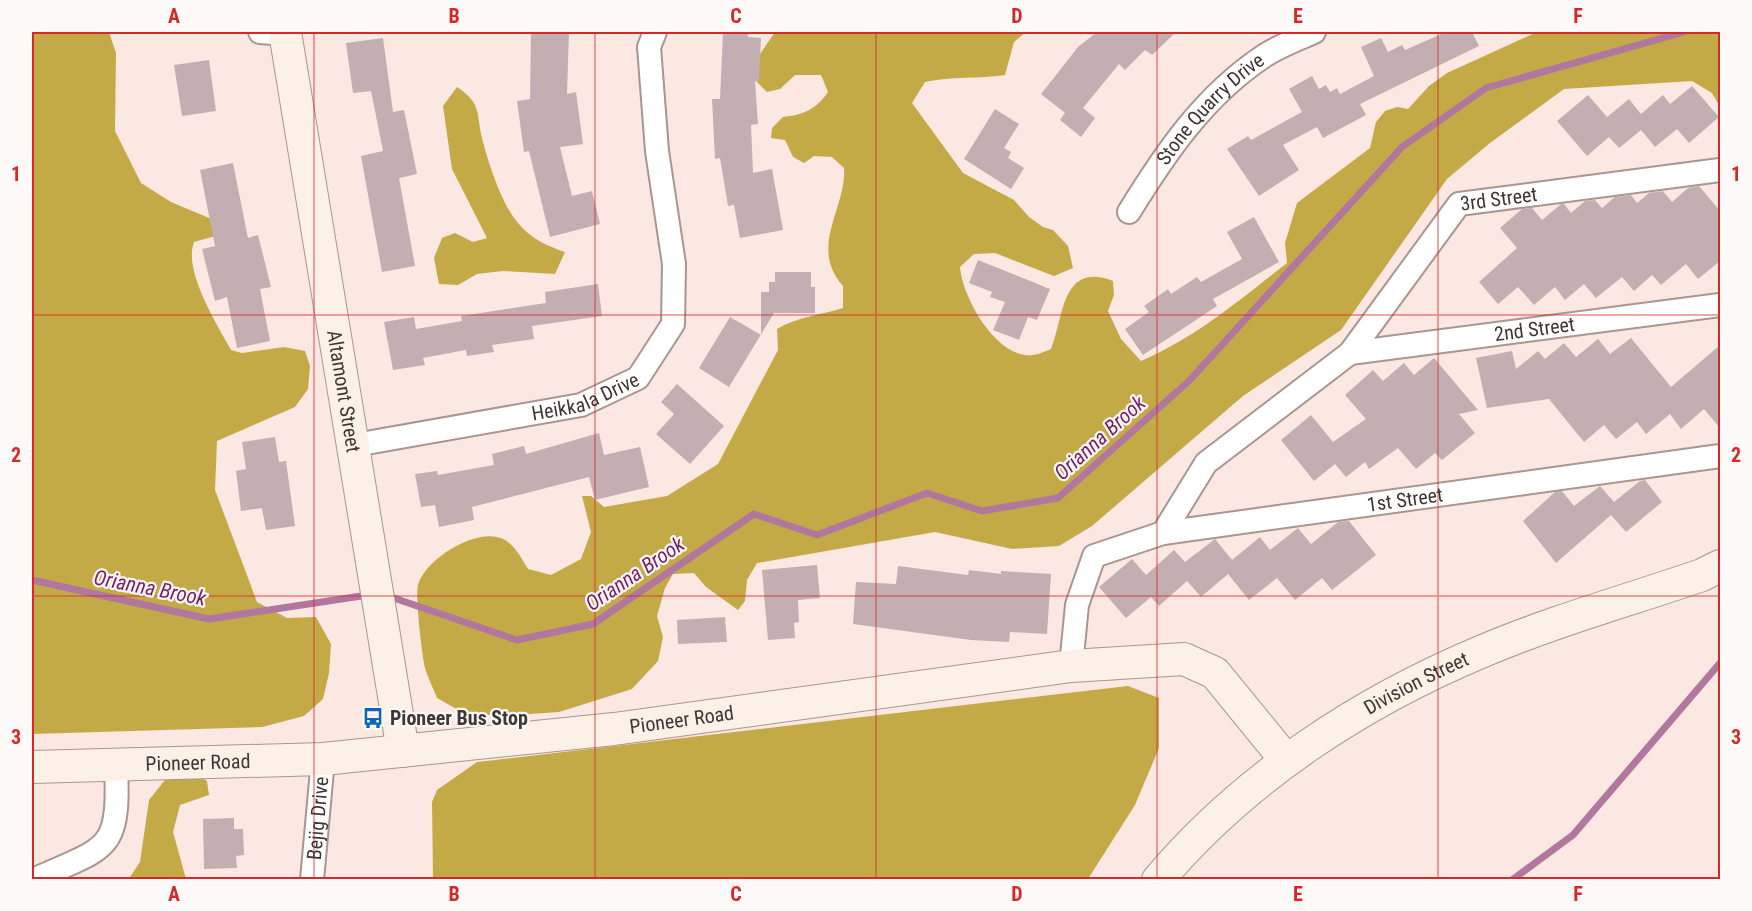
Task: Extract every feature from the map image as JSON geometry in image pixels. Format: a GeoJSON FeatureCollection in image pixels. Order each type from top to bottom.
{"type":"FeatureCollection","features":[{"type":"Feature","properties":{"kind":"street","name":"Altamont Street"},"geometry":{"type":"LineString","coordinates":[[277,32],[355,446],[403,751]]}},
{"type":"Feature","properties":{"kind":"street","name":"Heikkala Drive"},"geometry":{"type":"LineString","coordinates":[[355,446],[581,405],[638,378],[673,324],[674,264],[657,151],[649,47],[655,32]]}},
{"type":"Feature","properties":{"kind":"street","name":"Stone Quarry Drive"},"geometry":{"type":"LineString","coordinates":[[1129,212],[1165,153],[1201,109],[1266,54],[1314,32]]}},
{"type":"Feature","properties":{"kind":"street","name":"3rd Street"},"geometry":{"type":"LineString","coordinates":[[1350,353],[1459,204],[1720,170]]}},
{"type":"Feature","properties":{"kind":"street","name":"2nd Street"},"geometry":{"type":"LineString","coordinates":[[1350,353],[1720,305]]}},
{"type":"Feature","properties":{"kind":"street"},"geometry":{"type":"LineString","coordinates":[[1163,533],[1206,463],[1350,353]]}},
{"type":"Feature","properties":{"kind":"street","name":"1st Street"},"geometry":{"type":"LineString","coordinates":[[1071,666],[1077,605],[1094,556],[1163,533],[1720,456]]}},
{"type":"Feature","properties":{"kind":"street","name":"Division Street"},"geometry":{"type":"LineString","coordinates":[[1158,879],[1221,816],[1286,760],[1371,706],[1433,673],[1527,634],[1702,575],[1720,566]]}},
{"type":"Feature","properties":{"kind":"street","name":"Pioneer Road"},"geometry":{"type":"LineString","coordinates":[[32,767],[323,759],[614,729],[1071,666],[1184,659],[1215,673],[1286,760]]}},
{"type":"Feature","properties":{"kind":"street","name":"Bejig Drive"},"geometry":{"type":"LineString","coordinates":[[312,879],[323,759]]}},
{"type":"Feature","properties":{"kind":"street"},"geometry":{"type":"LineString","coordinates":[[33,879],[103,846],[112,834],[116,820],[116,765]]}},
{"type":"Feature","properties":{"kind":"shaded area"},"geometry":{"type":"Polygon","coordinates":[[[32,32],[109,32],[116,53],[115,131],[141,183],[171,202],[221,223],[226,233],[194,242],[192,254],[193,267],[203,297],[231,350],[242,353],[284,347],[305,351],[310,366],[308,389],[295,407],[217,441],[215,490],[257,602],[287,618],[316,617],[331,644],[329,673],[323,699],[304,716],[262,727],[32,734],[32,32]]]}},
{"type":"Feature","properties":{"kind":"shaded area"},"geometry":{"type":"Polygon","coordinates":[[[775,32],[1026,32],[1014,42],[1005,75],[925,82],[912,103],[963,173],[1014,200],[1029,217],[1043,227],[1053,230],[1068,246],[1073,268],[1054,276],[995,253],[974,254],[960,267],[967,294],[984,324],[1007,348],[1020,354],[1033,355],[1051,349],[1067,296],[1083,279],[1096,277],[1113,281],[1114,295],[1108,311],[1121,339],[1141,361],[1199,329],[1287,263],[1285,243],[1297,203],[1370,148],[1376,122],[1385,111],[1397,107],[1408,109],[1429,86],[1447,73],[1537,32],[1720,32],[1720,107],[1712,93],[1692,81],[1564,89],[1490,143],[1447,179],[1341,330],[1243,396],[1092,526],[1059,546],[1012,549],[935,532],[757,563],[747,580],[745,601],[738,610],[706,587],[694,573],[673,574],[665,588],[657,616],[663,637],[658,661],[632,689],[559,712],[501,716],[462,712],[437,698],[425,668],[417,591],[423,575],[431,565],[454,547],[481,537],[505,540],[515,549],[528,569],[551,575],[581,559],[591,532],[582,496],[591,496],[604,507],[667,496],[718,464],[778,350],[777,329],[800,319],[843,308],[843,286],[833,271],[829,257],[829,242],[843,183],[844,168],[832,157],[814,156],[804,163],[793,157],[785,140],[771,138],[772,128],[783,117],[809,110],[828,92],[821,75],[795,75],[780,89],[767,92],[752,77],[760,54],[775,32]]]}},
{"type":"Feature","properties":{"kind":"shaded area"},"geometry":{"type":"Polygon","coordinates":[[[457,87],[471,98],[477,109],[482,138],[506,206],[533,237],[565,252],[555,274],[503,271],[477,274],[458,285],[439,284],[434,258],[442,238],[455,233],[473,242],[487,238],[452,169],[443,106],[457,87]]]}},
{"type":"Feature","properties":{"kind":"shaded area"},"geometry":{"type":"Polygon","coordinates":[[[1128,686],[1159,698],[1159,748],[1135,805],[1088,879],[433,879],[432,802],[437,790],[477,762],[1128,686]]]}},
{"type":"Feature","properties":{"kind":"shaded area"},"geometry":{"type":"Polygon","coordinates":[[[195,773],[207,781],[209,795],[180,805],[173,832],[186,879],[128,880],[140,862],[149,800],[165,780],[195,773]]]}},
{"type":"Feature","properties":{"kind":"building"},"geometry":{"type":"Polygon","coordinates":[[[531,32],[569,32],[567,94],[576,92],[583,144],[560,147],[572,196],[592,191],[600,224],[550,237],[529,151],[524,152],[517,101],[530,99],[531,32]]]}},
{"type":"Feature","properties":{"kind":"building"},"geometry":{"type":"Polygon","coordinates":[[[723,32],[748,32],[748,37],[761,38],[759,81],[755,81],[758,124],[751,125],[753,173],[772,169],[783,230],[740,238],[734,205],[728,206],[720,158],[715,159],[712,99],[720,99],[723,32]]]}},
{"type":"Feature","properties":{"kind":"building"},"geometry":{"type":"Polygon","coordinates":[[[1097,32],[1176,32],[1152,55],[1145,50],[1125,70],[1119,64],[1083,108],[1095,118],[1081,137],[1060,120],[1065,113],[1041,94],[1078,47],[1097,32]]]}},
{"type":"Feature","properties":{"kind":"building"},"geometry":{"type":"Polygon","coordinates":[[[1446,32],[1472,32],[1479,46],[1360,104],[1366,115],[1323,138],[1317,127],[1283,145],[1299,170],[1259,196],[1227,149],[1248,136],[1251,140],[1302,112],[1289,89],[1312,76],[1319,89],[1326,85],[1330,92],[1337,88],[1340,94],[1374,76],[1361,47],[1381,38],[1388,52],[1402,45],[1405,50],[1446,32]]]}},
{"type":"Feature","properties":{"kind":"building"},"geometry":{"type":"Polygon","coordinates":[[[383,38],[393,112],[404,110],[417,174],[399,178],[415,266],[382,272],[361,156],[383,151],[371,91],[353,93],[346,43],[383,38]]]}},
{"type":"Feature","properties":{"kind":"building"},"geometry":{"type":"Polygon","coordinates":[[[209,60],[216,111],[182,116],[174,65],[209,60]]]}},
{"type":"Feature","properties":{"kind":"building"},"geometry":{"type":"Polygon","coordinates":[[[1692,86],[1719,117],[1689,143],[1677,129],[1655,147],[1641,130],[1619,148],[1609,137],[1587,156],[1557,121],[1588,95],[1607,117],[1629,99],[1641,114],[1663,95],[1670,104],[1692,86]]]}},
{"type":"Feature","properties":{"kind":"building"},"geometry":{"type":"Polygon","coordinates":[[[995,109],[1019,124],[1004,148],[1011,152],[1008,158],[1024,168],[1011,189],[964,159],[995,109]]]}},
{"type":"Feature","properties":{"kind":"building"},"geometry":{"type":"Polygon","coordinates":[[[233,163],[248,238],[258,235],[271,287],[260,289],[270,341],[237,348],[227,297],[215,301],[202,249],[215,246],[200,170],[233,163]]]}},
{"type":"Feature","properties":{"kind":"building"},"geometry":{"type":"Polygon","coordinates":[[[1699,186],[1720,211],[1720,261],[1698,279],[1686,264],[1661,285],[1652,275],[1634,291],[1622,277],[1596,298],[1584,284],[1565,300],[1555,287],[1534,305],[1518,287],[1498,304],[1479,282],[1517,248],[1500,228],[1522,209],[1532,208],[1542,220],[1561,204],[1564,204],[1571,213],[1585,201],[1595,200],[1602,208],[1615,197],[1631,195],[1637,203],[1649,193],[1663,191],[1672,202],[1688,188],[1699,186]]]}},
{"type":"Feature","properties":{"kind":"building"},"geometry":{"type":"Polygon","coordinates":[[[1254,217],[1279,262],[1213,299],[1217,306],[1143,355],[1125,329],[1149,312],[1144,306],[1168,289],[1171,294],[1197,277],[1201,282],[1242,259],[1227,232],[1254,217]]]}},
{"type":"Feature","properties":{"kind":"building"},"geometry":{"type":"Polygon","coordinates":[[[978,260],[1050,289],[1037,320],[1028,317],[1019,340],[993,330],[1005,302],[990,297],[992,292],[969,283],[978,260]]]}},
{"type":"Feature","properties":{"kind":"building"},"geometry":{"type":"Polygon","coordinates":[[[775,272],[811,272],[811,287],[815,287],[815,313],[774,313],[761,334],[761,292],[769,292],[769,282],[775,282],[775,272]]]}},
{"type":"Feature","properties":{"kind":"building"},"geometry":{"type":"Polygon","coordinates":[[[598,284],[602,316],[532,326],[534,339],[492,345],[494,352],[467,356],[466,350],[423,358],[425,365],[393,370],[384,322],[414,317],[416,329],[462,321],[461,316],[546,303],[545,292],[598,284]]]}},
{"type":"Feature","properties":{"kind":"building"},"geometry":{"type":"Polygon","coordinates":[[[730,317],[761,335],[729,387],[699,368],[730,317]]]}},
{"type":"Feature","properties":{"kind":"building"},"geometry":{"type":"Polygon","coordinates":[[[1631,338],[1671,387],[1720,345],[1720,428],[1704,409],[1681,429],[1670,414],[1646,434],[1637,422],[1616,439],[1604,425],[1584,442],[1549,399],[1487,408],[1476,358],[1512,351],[1516,369],[1538,351],[1545,359],[1564,343],[1576,357],[1598,339],[1610,354],[1631,338]]]}},
{"type":"Feature","properties":{"kind":"building"},"geometry":{"type":"Polygon","coordinates":[[[1434,358],[1478,410],[1459,414],[1475,433],[1442,460],[1435,453],[1416,469],[1398,448],[1369,469],[1365,462],[1346,477],[1335,464],[1314,481],[1281,440],[1311,415],[1333,442],[1366,419],[1345,395],[1373,370],[1383,381],[1404,363],[1414,375],[1434,358]]]}},
{"type":"Feature","properties":{"kind":"building"},"geometry":{"type":"Polygon","coordinates":[[[677,384],[724,426],[690,464],[656,434],[674,414],[661,402],[677,384]]]}},
{"type":"Feature","properties":{"kind":"building"},"geometry":{"type":"Polygon","coordinates":[[[599,433],[604,455],[640,447],[649,487],[595,500],[589,477],[472,507],[474,520],[439,527],[435,505],[421,507],[415,474],[437,471],[438,475],[494,465],[492,454],[524,446],[526,454],[599,433]]]}},
{"type":"Feature","properties":{"kind":"building"},"geometry":{"type":"Polygon","coordinates":[[[275,437],[279,462],[286,461],[295,526],[266,530],[262,508],[241,511],[236,471],[246,469],[242,442],[275,437]]]}},
{"type":"Feature","properties":{"kind":"building"},"geometry":{"type":"Polygon","coordinates":[[[1645,480],[1662,502],[1626,532],[1611,515],[1556,563],[1523,521],[1555,492],[1562,491],[1574,506],[1600,486],[1614,502],[1640,481],[1645,480]]]}},
{"type":"Feature","properties":{"kind":"building"},"geometry":{"type":"Polygon","coordinates":[[[1349,521],[1376,555],[1332,590],[1322,578],[1295,600],[1277,578],[1249,600],[1228,574],[1201,597],[1187,581],[1159,606],[1151,597],[1126,618],[1099,587],[1132,559],[1146,575],[1174,550],[1185,562],[1215,539],[1232,560],[1260,537],[1270,550],[1298,528],[1311,544],[1338,522],[1349,521]]]}},
{"type":"Feature","properties":{"kind":"building"},"geometry":{"type":"Polygon","coordinates":[[[817,565],[820,598],[798,600],[799,622],[794,623],[795,638],[768,640],[762,570],[817,565]]]}},
{"type":"Feature","properties":{"kind":"building"},"geometry":{"type":"Polygon","coordinates":[[[898,566],[968,575],[969,570],[1001,574],[1001,571],[1051,574],[1047,634],[1010,632],[1009,642],[971,640],[853,624],[856,582],[896,584],[898,566]]]}},
{"type":"Feature","properties":{"kind":"building"},"geometry":{"type":"Polygon","coordinates":[[[725,617],[727,642],[678,644],[677,620],[725,617]]]}},
{"type":"Feature","properties":{"kind":"building"},"geometry":{"type":"Polygon","coordinates":[[[234,818],[234,829],[243,829],[244,855],[236,856],[237,868],[204,869],[203,819],[234,818]]]}},
{"type":"Feature","properties":{"kind":"waterway","name":"Orianna Brook"},"geometry":{"type":"LineString","coordinates":[[385,595],[517,640],[593,624],[754,514],[817,535],[927,493],[982,511],[1058,498],[1190,380],[1402,147],[1486,88],[1684,32]]}},
{"type":"Feature","properties":{"kind":"waterway","name":"Orianna Brook"},"geometry":{"type":"LineString","coordinates":[[32,580],[209,619],[368,595]]}},
{"type":"Feature","properties":{"kind":"waterway"},"geometry":{"type":"LineString","coordinates":[[1512,880],[1573,835],[1720,663]]}},
{"type":"Feature","properties":{"kind":"place","name":"Pioneer Bus Stop"},"geometry":{"type":"Point","coordinates":[373,718]}}]}
